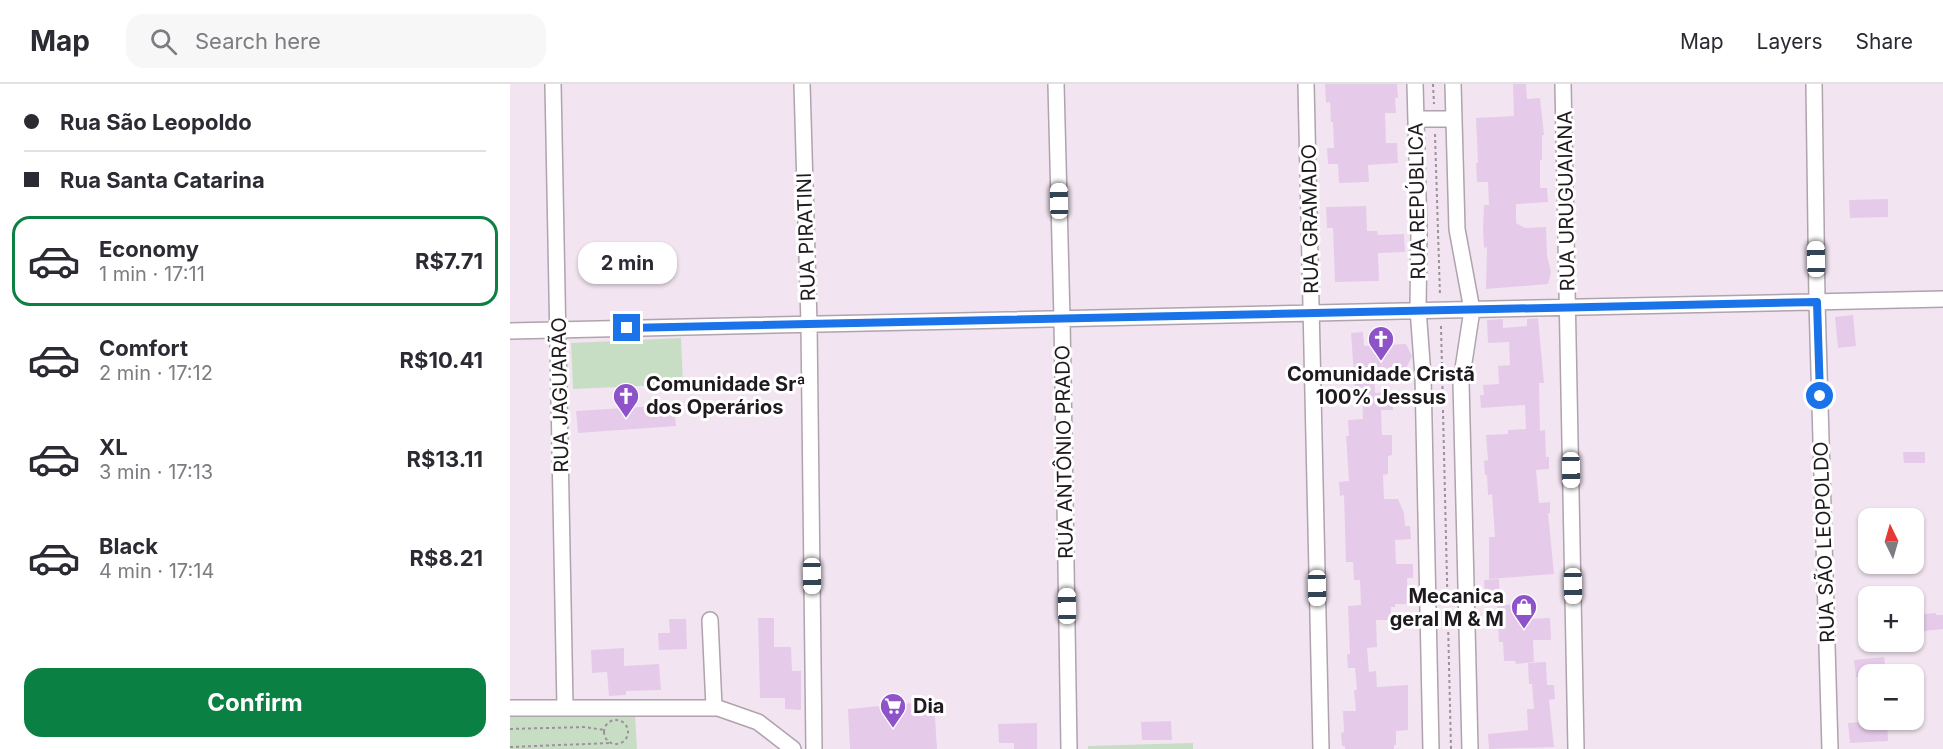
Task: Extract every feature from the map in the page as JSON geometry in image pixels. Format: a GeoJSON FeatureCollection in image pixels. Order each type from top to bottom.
{"type":"FeatureCollection","features":[{"type":"Feature","properties":{"kind":"street","name":"RUA JAGUARÃO"},"geometry":{"type":"LineString","coordinates":[[553,84],[565,707]]}},
{"type":"Feature","properties":{"kind":"street","name":"RUA PIRATINI"},"geometry":{"type":"LineString","coordinates":[[802,84],[809,324],[814,749]]}},
{"type":"Feature","properties":{"kind":"street","name":"RUA ANTÔNIO PRADO"},"geometry":{"type":"LineString","coordinates":[[1056,84],[1069,749]]}},
{"type":"Feature","properties":{"kind":"street","name":"RUA GRAMADO"},"geometry":{"type":"LineString","coordinates":[[1306,84],[1321,749]]}},
{"type":"Feature","properties":{"kind":"street","name":"RUA REPÚBLICA"},"geometry":{"type":"LineString","coordinates":[[1415,84],[1419,232],[1418,309],[1423,376],[1431,749]]}},
{"type":"Feature","properties":{"kind":"street","name":"RUA REPÚBLICA"},"geometry":{"type":"LineString","coordinates":[[1453,84],[1457,229],[1472,310],[1461,382],[1470,749]]}},
{"type":"Feature","properties":{"kind":"street","name":"RUA URUGUAIANA"},"geometry":{"type":"LineString","coordinates":[[1563,84],[1576,749]]}},
{"type":"Feature","properties":{"kind":"street","name":"RUA SÃO LEOPOLDO"},"geometry":{"type":"LineString","coordinates":[[1814,84],[1817,302],[1830,749]]}},
{"type":"Feature","properties":{"kind":"street"},"geometry":{"type":"LineString","coordinates":[[1416,119],[1454,119]]}},
{"type":"Feature","properties":{"kind":"street"},"geometry":{"type":"LineString","coordinates":[[510,331],[1418,309],[1472,310],[1943,300]]}},
{"type":"Feature","properties":{"kind":"street"},"geometry":{"type":"LineString","coordinates":[[710,620],[714,708]]}},
{"type":"Feature","properties":{"kind":"street"},"geometry":{"type":"LineString","coordinates":[[510,708],[714,708],[732,711],[758,722],[793,749]]}},
{"type":"Feature","properties":{"kind":"path"},"geometry":{"type":"LineString","coordinates":[[1433,84],[1451,749]]}},
{"type":"Feature","properties":{"kind":"path"},"geometry":{"type":"LineString","coordinates":[[510,747],[618,744],[625,740],[629,732],[626,724],[615,719],[607,723],[604,730],[605,738],[611,743]]}},
{"type":"Feature","properties":{"kind":"path"},"geometry":{"type":"LineString","coordinates":[[510,729],[585,727],[604,730]]}},
{"type":"Feature","properties":{"kind":"green space"},"geometry":{"type":"Polygon","coordinates":[[[681,338],[683,384],[573,389],[571,343],[681,338]]]}},
{"type":"Feature","properties":{"kind":"green space"},"geometry":{"type":"Polygon","coordinates":[[[635,714],[637,749],[510,749],[510,716],[635,714]]]}},
{"type":"Feature","properties":{"kind":"green space"},"geometry":{"type":"Polygon","coordinates":[[[1193,743],[1193,749],[1088,749],[1088,746],[1193,743]]]}},
{"type":"Feature","properties":{"kind":"building"},"geometry":{"type":"Polygon","coordinates":[[[1325,84],[1397,84],[1396,113],[1385,113],[1386,143],[1397,143],[1398,163],[1368,165],[1369,182],[1339,183],[1338,164],[1328,164],[1327,148],[1334,148],[1333,122],[1331,122],[1330,102],[1326,103],[1325,84]]]}},
{"type":"Feature","properties":{"kind":"building"},"geometry":{"type":"Polygon","coordinates":[[[1513,84],[1526,84],[1527,99],[1540,98],[1544,135],[1542,135],[1542,160],[1540,160],[1540,188],[1547,188],[1548,202],[1516,204],[1516,223],[1525,228],[1546,227],[1547,256],[1551,272],[1548,284],[1486,289],[1487,247],[1484,248],[1483,230],[1484,205],[1489,205],[1488,182],[1477,182],[1476,118],[1514,116],[1513,84]]]}},
{"type":"Feature","properties":{"kind":"building"},"geometry":{"type":"Polygon","coordinates":[[[1888,199],[1888,217],[1850,218],[1849,200],[1888,199]]]}},
{"type":"Feature","properties":{"kind":"building"},"geometry":{"type":"Polygon","coordinates":[[[1366,206],[1367,231],[1377,231],[1378,235],[1404,234],[1405,252],[1378,253],[1379,281],[1335,282],[1333,228],[1327,228],[1326,207],[1366,206]]]}},
{"type":"Feature","properties":{"kind":"building"},"geometry":{"type":"Polygon","coordinates":[[[1853,315],[1856,346],[1838,348],[1835,317],[1853,315]]]}},
{"type":"Feature","properties":{"kind":"building"},"geometry":{"type":"Polygon","coordinates":[[[1538,318],[1544,383],[1539,383],[1540,431],[1545,430],[1549,469],[1536,470],[1539,503],[1550,502],[1550,513],[1548,513],[1554,574],[1489,579],[1489,537],[1495,537],[1492,494],[1488,495],[1487,475],[1485,475],[1484,461],[1488,460],[1486,435],[1508,434],[1508,430],[1526,429],[1525,405],[1481,408],[1480,395],[1484,395],[1483,385],[1499,384],[1498,366],[1510,365],[1509,342],[1488,343],[1487,320],[1503,319],[1503,328],[1527,326],[1527,319],[1538,318]]]}},
{"type":"Feature","properties":{"kind":"building"},"geometry":{"type":"Polygon","coordinates":[[[1363,332],[1364,346],[1406,344],[1412,356],[1406,368],[1374,369],[1375,393],[1393,392],[1393,410],[1381,410],[1382,435],[1392,435],[1392,455],[1388,456],[1388,474],[1383,475],[1384,499],[1398,499],[1404,513],[1405,526],[1410,526],[1411,539],[1395,540],[1396,564],[1413,564],[1413,578],[1407,578],[1408,604],[1395,604],[1395,607],[1391,607],[1391,620],[1376,620],[1377,647],[1367,648],[1369,672],[1376,671],[1377,687],[1408,685],[1408,730],[1396,731],[1394,749],[1345,749],[1345,746],[1342,746],[1341,733],[1344,732],[1343,711],[1356,711],[1355,668],[1348,668],[1347,654],[1350,654],[1348,606],[1361,605],[1360,580],[1354,580],[1353,562],[1346,562],[1344,495],[1340,496],[1339,482],[1349,481],[1346,436],[1349,436],[1348,420],[1363,419],[1362,391],[1355,391],[1351,333],[1363,332]]]}},
{"type":"Feature","properties":{"kind":"building","name":"Comunidade Srª dos Operários"},"geometry":{"type":"Polygon","coordinates":[[[674,405],[676,426],[578,433],[576,411],[674,405]]]}},
{"type":"Feature","properties":{"kind":"building"},"geometry":{"type":"Polygon","coordinates":[[[1903,452],[1925,452],[1925,463],[1904,463],[1903,452]]]}},
{"type":"Feature","properties":{"kind":"building"},"geometry":{"type":"Polygon","coordinates":[[[1499,579],[1500,601],[1485,602],[1484,580],[1499,579]]]}},
{"type":"Feature","properties":{"kind":"building"},"geometry":{"type":"Polygon","coordinates":[[[1525,604],[1525,619],[1550,618],[1551,640],[1533,640],[1534,662],[1516,664],[1515,661],[1504,661],[1503,642],[1499,642],[1497,605],[1525,604]]]}},
{"type":"Feature","properties":{"kind":"building"},"geometry":{"type":"Polygon","coordinates":[[[1924,614],[1943,615],[1943,629],[1924,631],[1924,614]]]}},
{"type":"Feature","properties":{"kind":"building"},"geometry":{"type":"Polygon","coordinates":[[[758,618],[774,618],[774,647],[791,647],[792,671],[801,671],[801,710],[785,709],[785,698],[760,698],[758,618]]]}},
{"type":"Feature","properties":{"kind":"building"},"geometry":{"type":"Polygon","coordinates":[[[669,619],[686,619],[687,649],[659,650],[658,633],[670,633],[669,619]]]}},
{"type":"Feature","properties":{"kind":"building"},"geometry":{"type":"Polygon","coordinates":[[[624,648],[624,666],[659,664],[661,690],[626,691],[626,695],[609,696],[607,672],[592,673],[591,650],[624,648]]]}},
{"type":"Feature","properties":{"kind":"building"},"geometry":{"type":"Polygon","coordinates":[[[1884,657],[1885,664],[1858,664],[1858,677],[1856,677],[1854,660],[1884,657]]]}},
{"type":"Feature","properties":{"kind":"building"},"geometry":{"type":"Polygon","coordinates":[[[1546,662],[1547,685],[1554,685],[1555,699],[1549,700],[1554,747],[1489,749],[1488,734],[1528,730],[1527,709],[1534,709],[1528,663],[1546,662]]]}},
{"type":"Feature","properties":{"kind":"building","name":"Dia"},"geometry":{"type":"Polygon","coordinates":[[[934,701],[937,749],[850,749],[848,709],[934,701]]]}},
{"type":"Feature","properties":{"kind":"building"},"geometry":{"type":"Polygon","coordinates":[[[1171,721],[1172,740],[1142,740],[1141,722],[1171,721]]]}},
{"type":"Feature","properties":{"kind":"building"},"geometry":{"type":"Polygon","coordinates":[[[1858,722],[1858,730],[1887,730],[1888,741],[1850,743],[1848,723],[1858,722]]]}},
{"type":"Feature","properties":{"kind":"building"},"geometry":{"type":"Polygon","coordinates":[[[1037,723],[1037,749],[1014,749],[1014,743],[999,743],[998,724],[1037,723]]]}},
{"type":"Feature","properties":{"kind":"place","name":"Comunidade Cristã 100% Jessus"},"geometry":{"type":"Point","coordinates":[1381,362]}},
{"type":"Feature","properties":{"kind":"place","name":"Comunidade Srª dos Operários"},"geometry":{"type":"Point","coordinates":[626,419]}},
{"type":"Feature","properties":{"kind":"place","name":"Mecanica geral M & M"},"geometry":{"type":"Point","coordinates":[1524,630]}},
{"type":"Feature","properties":{"kind":"place","name":"Dia"},"geometry":{"type":"Point","coordinates":[893,729]}},
{"type":"Feature","properties":{"kind":"route"},"geometry":{"type":"LineString","coordinates":[[627,328],[1817,302],[1820,396]]}}]}
